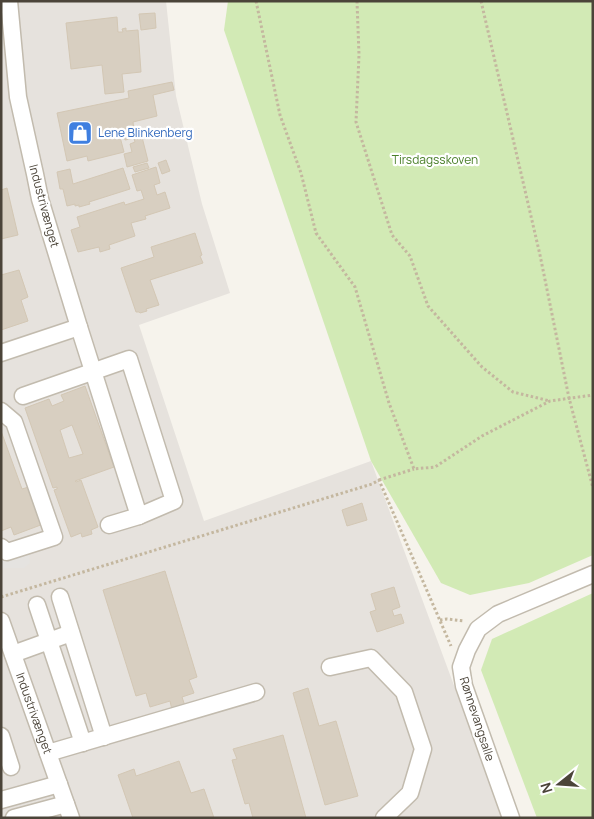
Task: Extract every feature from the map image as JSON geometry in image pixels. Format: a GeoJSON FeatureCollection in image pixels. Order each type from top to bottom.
{"type":"FeatureCollection","features":[{"type":"Feature","properties":{"kind":"street","name":"Industrivænget"},"geometry":{"type":"LineString","coordinates":[[9,1],[18,97],[40,199],[138,516]]}},
{"type":"Feature","properties":{"kind":"street"},"geometry":{"type":"LineString","coordinates":[[1,353],[79,327]]}},
{"type":"Feature","properties":{"kind":"street"},"geometry":{"type":"LineString","coordinates":[[23,396],[129,359],[174,501],[138,516],[109,525]]}},
{"type":"Feature","properties":{"kind":"street"},"geometry":{"type":"LineString","coordinates":[[1,411],[14,422],[54,537],[8,552],[1,547]]}},
{"type":"Feature","properties":{"kind":"street"},"geometry":{"type":"LineString","coordinates":[[585,578],[593,561]]}},
{"type":"Feature","properties":{"kind":"street","name":"Rønnevangsalle"},"geometry":{"type":"LineString","coordinates":[[511,818],[464,686],[461,667],[478,629],[498,614],[585,578]]}},
{"type":"Feature","properties":{"kind":"street"},"geometry":{"type":"LineString","coordinates":[[60,597],[104,737]]}},
{"type":"Feature","properties":{"kind":"street"},"geometry":{"type":"LineString","coordinates":[[37,605],[82,743]]}},
{"type":"Feature","properties":{"kind":"street","name":"Industrivænget"},"geometry":{"type":"LineString","coordinates":[[2,622],[10,659],[48,753],[68,811]]}},
{"type":"Feature","properties":{"kind":"street"},"geometry":{"type":"LineString","coordinates":[[10,659],[71,634]]}},
{"type":"Feature","properties":{"kind":"street"},"geometry":{"type":"LineString","coordinates":[[330,667],[371,658],[404,692],[423,749],[410,793],[384,818]]}},
{"type":"Feature","properties":{"kind":"street"},"geometry":{"type":"LineString","coordinates":[[48,753],[256,692]]}},
{"type":"Feature","properties":{"kind":"street"},"geometry":{"type":"LineString","coordinates":[[1,736],[11,767]]}},
{"type":"Feature","properties":{"kind":"street"},"geometry":{"type":"LineString","coordinates":[[1,800],[59,784]]}},
{"type":"Feature","properties":{"kind":"street"},"geometry":{"type":"LineString","coordinates":[[14,818],[68,811]]}},
{"type":"Feature","properties":{"kind":"path"},"geometry":{"type":"LineString","coordinates":[[256,1],[280,114],[301,173],[316,233],[355,287],[389,403],[414,469]]}},
{"type":"Feature","properties":{"kind":"path"},"geometry":{"type":"LineString","coordinates":[[357,1],[359,55],[356,122],[392,235],[410,256],[428,306],[482,367],[513,392],[550,401]]}},
{"type":"Feature","properties":{"kind":"path"},"geometry":{"type":"LineString","coordinates":[[481,1],[540,255],[569,398],[593,488]]}},
{"type":"Feature","properties":{"kind":"path"},"geometry":{"type":"LineString","coordinates":[[1,597],[372,484],[414,469],[435,467],[482,436],[550,401],[593,395]]}},
{"type":"Feature","properties":{"kind":"path"},"geometry":{"type":"LineString","coordinates":[[379,480],[461,667]]}},
{"type":"Feature","properties":{"kind":"shaded area"},"geometry":{"type":"Polygon","coordinates":[[[1,1],[166,1],[176,96],[202,204],[230,293],[139,325],[204,521],[371,461],[503,818],[1,818],[1,1]]]}},
{"type":"Feature","properties":{"kind":"shaded area"},"geometry":{"type":"Polygon","coordinates":[[[1,543],[29,553],[30,563],[24,568],[1,568],[1,543]]]}},
{"type":"Feature","properties":{"kind":"green space","name":"Tirsdagsskoven"},"geometry":{"type":"Polygon","coordinates":[[[228,1],[593,1],[593,555],[529,583],[470,595],[441,583],[371,461],[224,30],[228,1]]]}},
{"type":"Feature","properties":{"kind":"green space"},"geometry":{"type":"Polygon","coordinates":[[[593,593],[593,818],[537,818],[481,670],[492,639],[593,593]]]}},
{"type":"Feature","properties":{"kind":"building"},"geometry":{"type":"Polygon","coordinates":[[[155,13],[156,28],[141,30],[139,14],[155,13]]]}},
{"type":"Feature","properties":{"kind":"building"},"geometry":{"type":"Polygon","coordinates":[[[117,17],[118,32],[123,32],[122,29],[126,28],[126,31],[138,30],[141,72],[122,74],[124,92],[105,94],[102,65],[71,69],[66,23],[117,17]]]}},
{"type":"Feature","properties":{"kind":"building"},"geometry":{"type":"Polygon","coordinates":[[[172,82],[174,90],[153,95],[157,116],[133,122],[135,138],[125,140],[123,132],[119,133],[124,152],[88,161],[87,156],[67,161],[57,113],[129,98],[128,91],[172,82]]]}},
{"type":"Feature","properties":{"kind":"building"},"geometry":{"type":"Polygon","coordinates":[[[142,137],[148,161],[127,167],[124,154],[132,152],[130,144],[135,142],[134,139],[142,137]]]}},
{"type":"Feature","properties":{"kind":"building"},"geometry":{"type":"Polygon","coordinates":[[[166,160],[170,171],[162,174],[158,163],[166,160]]]}},
{"type":"Feature","properties":{"kind":"building"},"geometry":{"type":"Polygon","coordinates":[[[147,163],[149,168],[135,172],[133,167],[147,163]]]}},
{"type":"Feature","properties":{"kind":"building"},"geometry":{"type":"Polygon","coordinates":[[[156,167],[160,183],[154,185],[157,195],[165,192],[170,208],[145,216],[146,219],[131,223],[135,236],[109,245],[110,249],[100,252],[99,247],[78,252],[71,230],[80,227],[77,217],[124,202],[125,205],[144,199],[141,190],[137,191],[132,175],[156,167]]]}},
{"type":"Feature","properties":{"kind":"building"},"geometry":{"type":"Polygon","coordinates":[[[123,168],[130,189],[79,207],[79,205],[75,206],[75,204],[67,206],[63,189],[60,189],[57,172],[70,169],[73,184],[123,168]]]}},
{"type":"Feature","properties":{"kind":"building"},"geometry":{"type":"Polygon","coordinates":[[[7,188],[18,235],[1,239],[1,190],[7,188]]]}},
{"type":"Feature","properties":{"kind":"building"},"geometry":{"type":"Polygon","coordinates":[[[195,233],[203,263],[150,280],[159,305],[146,309],[147,311],[136,312],[121,268],[154,257],[151,247],[195,233]]]}},
{"type":"Feature","properties":{"kind":"building"},"geometry":{"type":"Polygon","coordinates":[[[19,270],[28,297],[21,300],[28,321],[1,330],[1,275],[19,270]]]}},
{"type":"Feature","properties":{"kind":"building"},"geometry":{"type":"Polygon","coordinates":[[[85,386],[114,467],[75,481],[81,480],[98,527],[91,530],[92,534],[82,537],[81,533],[71,537],[54,490],[57,487],[53,488],[25,408],[49,399],[52,406],[64,401],[61,395],[85,386]],[[72,425],[60,430],[69,458],[83,454],[72,425]]]}},
{"type":"Feature","properties":{"kind":"building"},"geometry":{"type":"Polygon","coordinates":[[[1,431],[22,489],[32,486],[46,523],[14,535],[11,527],[1,531],[1,431]]]}},
{"type":"Feature","properties":{"kind":"building"},"geometry":{"type":"Polygon","coordinates":[[[362,503],[367,520],[347,526],[342,510],[362,503]]]}},
{"type":"Feature","properties":{"kind":"building"},"geometry":{"type":"Polygon","coordinates":[[[165,571],[197,677],[189,680],[194,693],[182,697],[185,706],[172,710],[170,701],[150,707],[146,693],[136,696],[103,590],[165,571]]]}},
{"type":"Feature","properties":{"kind":"building"},"geometry":{"type":"Polygon","coordinates":[[[394,587],[400,607],[392,610],[394,616],[401,614],[404,623],[377,632],[370,612],[376,610],[371,594],[394,587]]]}},
{"type":"Feature","properties":{"kind":"building"},"geometry":{"type":"Polygon","coordinates":[[[308,688],[319,726],[336,721],[358,796],[325,805],[293,693],[308,688]]]}},
{"type":"Feature","properties":{"kind":"building"},"geometry":{"type":"Polygon","coordinates":[[[283,735],[306,818],[253,818],[249,803],[245,804],[232,760],[237,759],[233,749],[283,735]]]}},
{"type":"Feature","properties":{"kind":"building"},"geometry":{"type":"Polygon","coordinates":[[[179,761],[191,793],[204,789],[214,818],[133,818],[118,775],[134,769],[136,776],[179,761]]]}},
{"type":"Feature","properties":{"kind":"place","name":"Lene Blinkenberg"},"geometry":{"type":"Point","coordinates":[80,133]}}]}
